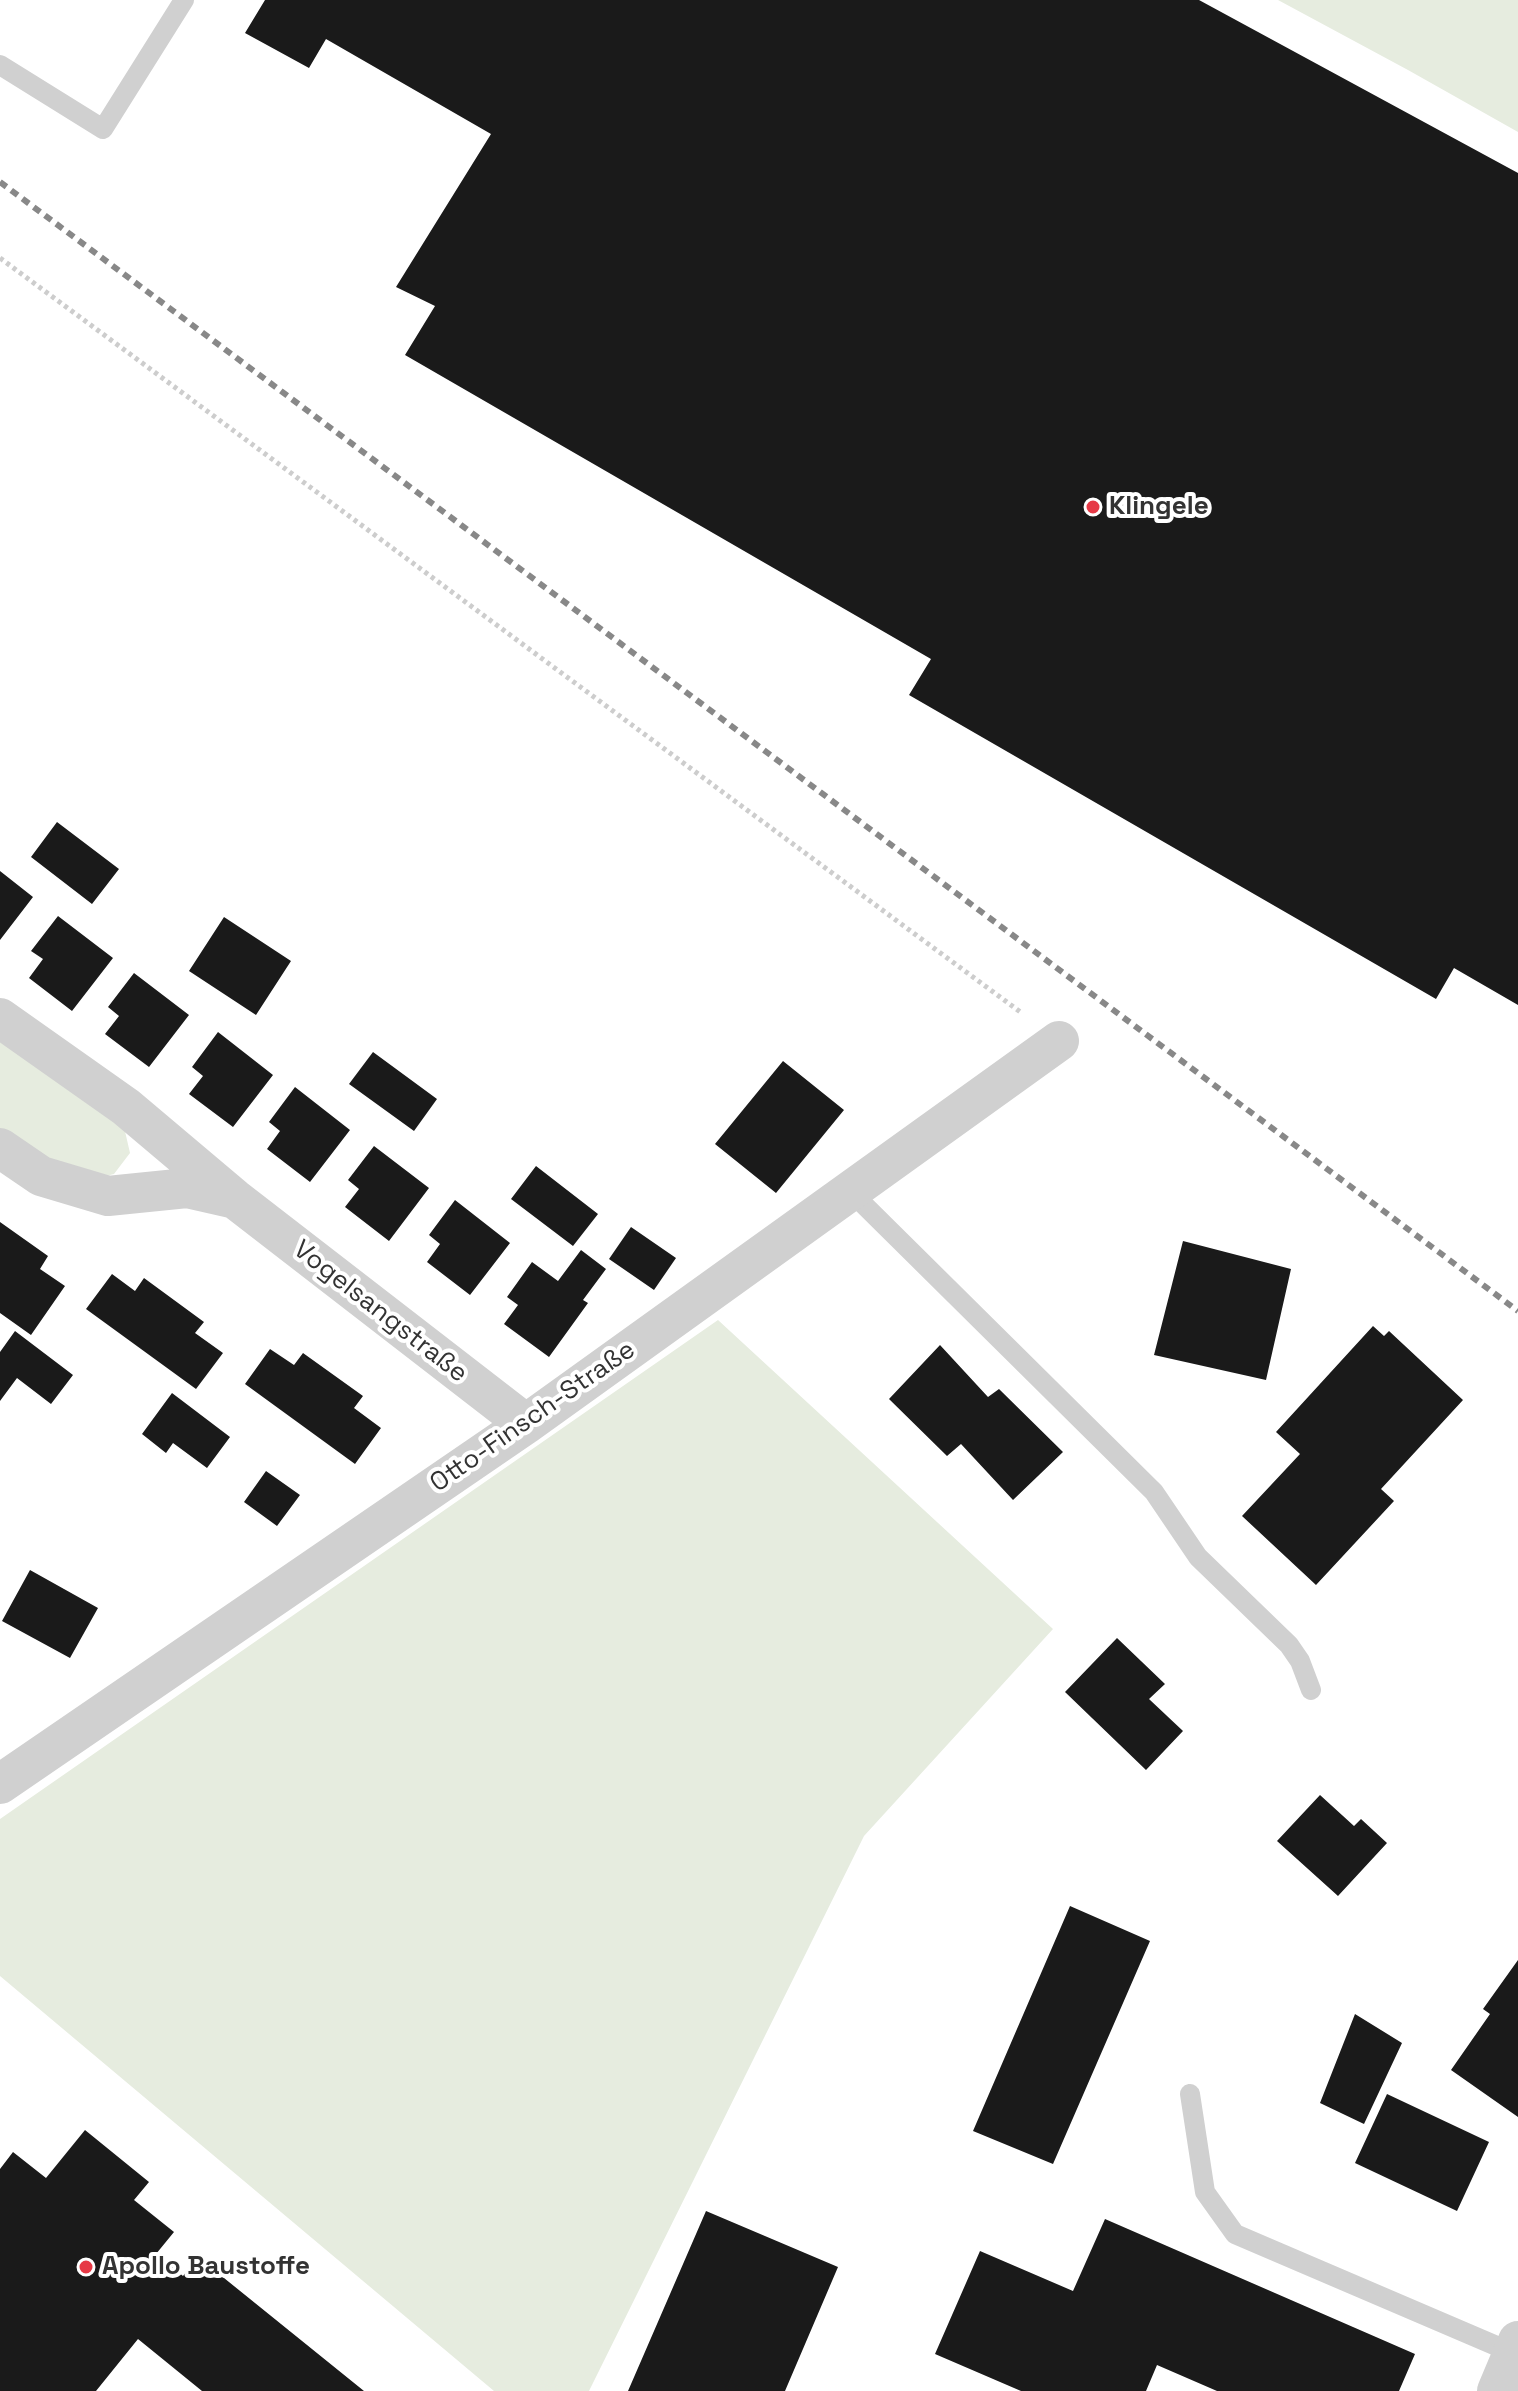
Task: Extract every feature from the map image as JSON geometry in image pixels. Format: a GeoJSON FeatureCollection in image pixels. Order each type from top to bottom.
{"type":"FeatureCollection","features":[{"type":"Feature","properties":{"kind":"street","name":"Vogelsangstraße"},"geometry":{"type":"LineString","coordinates":[[0,1018],[126,1107],[235,1199],[526,1424]]}},
{"type":"Feature","properties":{"kind":"street","name":"Otto-Finsch-Straße"},"geometry":{"type":"LineString","coordinates":[[0,1784],[526,1424],[1059,1041]]}},
{"type":"Feature","properties":{"kind":"street","name":"Vogelsangstraße"},"geometry":{"type":"LineString","coordinates":[[0,1148],[41,1176],[108,1196],[187,1188],[235,1199]]}},
{"type":"Feature","properties":{"kind":"street"},"geometry":{"type":"LineString","coordinates":[[1497,2391],[1515,2347]]}},
{"type":"Feature","properties":{"kind":"lane"},"geometry":{"type":"LineString","coordinates":[[0,65],[103,129],[184,0]]}},
{"type":"Feature","properties":{"kind":"lane"},"geometry":{"type":"LineString","coordinates":[[850,1191],[1154,1492],[1198,1557],[1289,1645],[1300,1661],[1311,1690]]}},
{"type":"Feature","properties":{"kind":"lane"},"geometry":{"type":"LineString","coordinates":[[1190,2094],[1205,2192],[1235,2234],[1515,2347]]}},
{"type":"Feature","properties":{"kind":"path"},"geometry":{"type":"LineString","coordinates":[[0,258],[1059,1041]]}},
{"type":"Feature","properties":{"kind":"shaded area"},"geometry":{"type":"Polygon","coordinates":[[[1278,0],[1518,0],[1518,132],[1408,70],[1278,0]]]}},
{"type":"Feature","properties":{"kind":"shaded area"},"geometry":{"type":"Polygon","coordinates":[[[0,1036],[124,1127],[130,1153],[114,1174],[90,1180],[0,1132],[0,1036]]]}},
{"type":"Feature","properties":{"kind":"shaded area"},"geometry":{"type":"Polygon","coordinates":[[[718,1320],[1053,1629],[864,1836],[589,2391],[494,2391],[0,1976],[0,1819],[718,1320]]]}},
{"type":"Feature","properties":{"kind":"building","name":"Klingele"},"geometry":{"type":"Polygon","coordinates":[[[265,0],[1199,0],[1518,173],[1518,1005],[1454,968],[1436,999],[909,695],[931,659],[405,355],[435,306],[396,287],[491,134],[326,39],[309,68],[245,33],[265,0]]]}},
{"type":"Feature","properties":{"kind":"building"},"geometry":{"type":"Polygon","coordinates":[[[57,822],[119,869],[92,904],[31,857],[57,822]]]}},
{"type":"Feature","properties":{"kind":"building"},"geometry":{"type":"Polygon","coordinates":[[[0,871],[33,897],[0,940],[0,871]]]}},
{"type":"Feature","properties":{"kind":"building"},"geometry":{"type":"Polygon","coordinates":[[[58,916],[113,958],[72,1011],[29,978],[43,959],[31,951],[58,916]]]}},
{"type":"Feature","properties":{"kind":"building"},"geometry":{"type":"Polygon","coordinates":[[[224,917],[291,961],[256,1015],[189,971],[224,917]]]}},
{"type":"Feature","properties":{"kind":"building"},"geometry":{"type":"Polygon","coordinates":[[[134,973],[189,1015],[149,1067],[105,1034],[119,1016],[108,1007],[134,973]]]}},
{"type":"Feature","properties":{"kind":"building"},"geometry":{"type":"Polygon","coordinates":[[[218,1032],[273,1075],[233,1127],[189,1094],[203,1076],[192,1067],[218,1032]]]}},
{"type":"Feature","properties":{"kind":"building"},"geometry":{"type":"Polygon","coordinates":[[[373,1052],[437,1099],[414,1131],[349,1084],[373,1052]]]}},
{"type":"Feature","properties":{"kind":"building"},"geometry":{"type":"Polygon","coordinates":[[[783,1061],[844,1110],[776,1193],[715,1144],[783,1061]]]}},
{"type":"Feature","properties":{"kind":"building"},"geometry":{"type":"Polygon","coordinates":[[[295,1087],[350,1130],[310,1182],[267,1149],[280,1131],[269,1122],[295,1087]]]}},
{"type":"Feature","properties":{"kind":"building"},"geometry":{"type":"Polygon","coordinates":[[[374,1146],[429,1188],[389,1241],[345,1207],[359,1189],[348,1180],[374,1146]]]}},
{"type":"Feature","properties":{"kind":"building"},"geometry":{"type":"Polygon","coordinates":[[[536,1166],[598,1214],[573,1246],[511,1199],[536,1166]]]}},
{"type":"Feature","properties":{"kind":"building"},"geometry":{"type":"Polygon","coordinates":[[[455,1200],[510,1243],[470,1295],[427,1262],[440,1244],[429,1235],[455,1200]]]}},
{"type":"Feature","properties":{"kind":"building"},"geometry":{"type":"Polygon","coordinates":[[[0,1222],[48,1256],[40,1269],[65,1286],[31,1335],[0,1313],[0,1222]]]}},
{"type":"Feature","properties":{"kind":"building"},"geometry":{"type":"Polygon","coordinates":[[[631,1227],[676,1258],[654,1290],[609,1259],[631,1227]]]}},
{"type":"Feature","properties":{"kind":"building"},"geometry":{"type":"Polygon","coordinates":[[[1183,1241],[1291,1269],[1266,1380],[1154,1355],[1183,1241]]]}},
{"type":"Feature","properties":{"kind":"building"},"geometry":{"type":"Polygon","coordinates":[[[581,1250],[606,1269],[583,1300],[588,1303],[549,1357],[504,1324],[518,1305],[507,1297],[532,1262],[558,1281],[581,1250]]]}},
{"type":"Feature","properties":{"kind":"building"},"geometry":{"type":"Polygon","coordinates":[[[112,1274],[135,1291],[144,1278],[204,1322],[195,1333],[223,1353],[196,1389],[86,1309],[112,1274]]]}},
{"type":"Feature","properties":{"kind":"building"},"geometry":{"type":"Polygon","coordinates":[[[1373,1326],[1384,1336],[1389,1331],[1463,1400],[1381,1489],[1394,1501],[1316,1585],[1242,1516],[1300,1454],[1276,1432],[1373,1326]]]}},
{"type":"Feature","properties":{"kind":"building"},"geometry":{"type":"Polygon","coordinates":[[[15,1331],[73,1375],[51,1404],[17,1378],[0,1401],[0,1352],[15,1331]]]}},
{"type":"Feature","properties":{"kind":"building"},"geometry":{"type":"Polygon","coordinates":[[[940,1345],[988,1397],[999,1389],[1063,1452],[1013,1500],[961,1444],[947,1456],[889,1399],[940,1345]]]}},
{"type":"Feature","properties":{"kind":"building"},"geometry":{"type":"Polygon","coordinates":[[[270,1349],[294,1365],[303,1353],[363,1396],[354,1408],[381,1428],[355,1464],[245,1384],[270,1349]]]}},
{"type":"Feature","properties":{"kind":"building"},"geometry":{"type":"Polygon","coordinates":[[[172,1393],[230,1437],[207,1468],[173,1443],[166,1453],[142,1434],[172,1393]]]}},
{"type":"Feature","properties":{"kind":"building"},"geometry":{"type":"Polygon","coordinates":[[[266,1471],[300,1495],[277,1526],[244,1502],[266,1471]]]}},
{"type":"Feature","properties":{"kind":"building"},"geometry":{"type":"Polygon","coordinates":[[[30,1570],[98,1608],[70,1658],[2,1621],[30,1570]]]}},
{"type":"Feature","properties":{"kind":"building"},"geometry":{"type":"Polygon","coordinates":[[[1117,1638],[1165,1684],[1149,1699],[1183,1731],[1146,1770],[1065,1692],[1117,1638]]]}},
{"type":"Feature","properties":{"kind":"building"},"geometry":{"type":"Polygon","coordinates":[[[1320,1795],[1354,1826],[1361,1819],[1387,1843],[1338,1896],[1277,1841],[1320,1795]]]}},
{"type":"Feature","properties":{"kind":"building"},"geometry":{"type":"Polygon","coordinates":[[[1070,1906],[1150,1941],[1053,2164],[973,2131],[1070,1906]]]}},
{"type":"Feature","properties":{"kind":"building"},"geometry":{"type":"Polygon","coordinates":[[[1518,1960],[1518,2117],[1451,2070],[1490,2014],[1483,2009],[1518,1960]]]}},
{"type":"Feature","properties":{"kind":"building"},"geometry":{"type":"Polygon","coordinates":[[[1355,2014],[1402,2043],[1364,2124],[1320,2103],[1355,2014]]]}},
{"type":"Feature","properties":{"kind":"building"},"geometry":{"type":"Polygon","coordinates":[[[1387,2094],[1489,2142],[1457,2211],[1355,2163],[1387,2094]]]}},
{"type":"Feature","properties":{"kind":"building","name":"Apollo Baustoffe"},"geometry":{"type":"Polygon","coordinates":[[[85,2130],[149,2182],[134,2200],[174,2232],[156,2254],[183,2276],[198,2257],[364,2391],[202,2391],[138,2339],[96,2391],[0,2391],[0,2169],[13,2152],[46,2178],[85,2130]]]}},
{"type":"Feature","properties":{"kind":"building"},"geometry":{"type":"Polygon","coordinates":[[[706,2211],[838,2267],[785,2391],[628,2391],[706,2211]]]}},
{"type":"Feature","properties":{"kind":"building"},"geometry":{"type":"Polygon","coordinates":[[[1105,2219],[1415,2354],[1399,2391],[1217,2391],[1157,2365],[1146,2391],[1021,2391],[935,2354],[980,2251],[1073,2291],[1105,2219]]]}},
{"type":"Feature","properties":{"kind":"railway"},"geometry":{"type":"LineString","coordinates":[[0,182],[1518,1311]]}},
{"type":"Feature","properties":{"kind":"place","name":"Klingele"},"geometry":{"type":"Point","coordinates":[1093,507]}},
{"type":"Feature","properties":{"kind":"place","name":"Apollo Baustoffe"},"geometry":{"type":"Point","coordinates":[86,2267]}}]}
